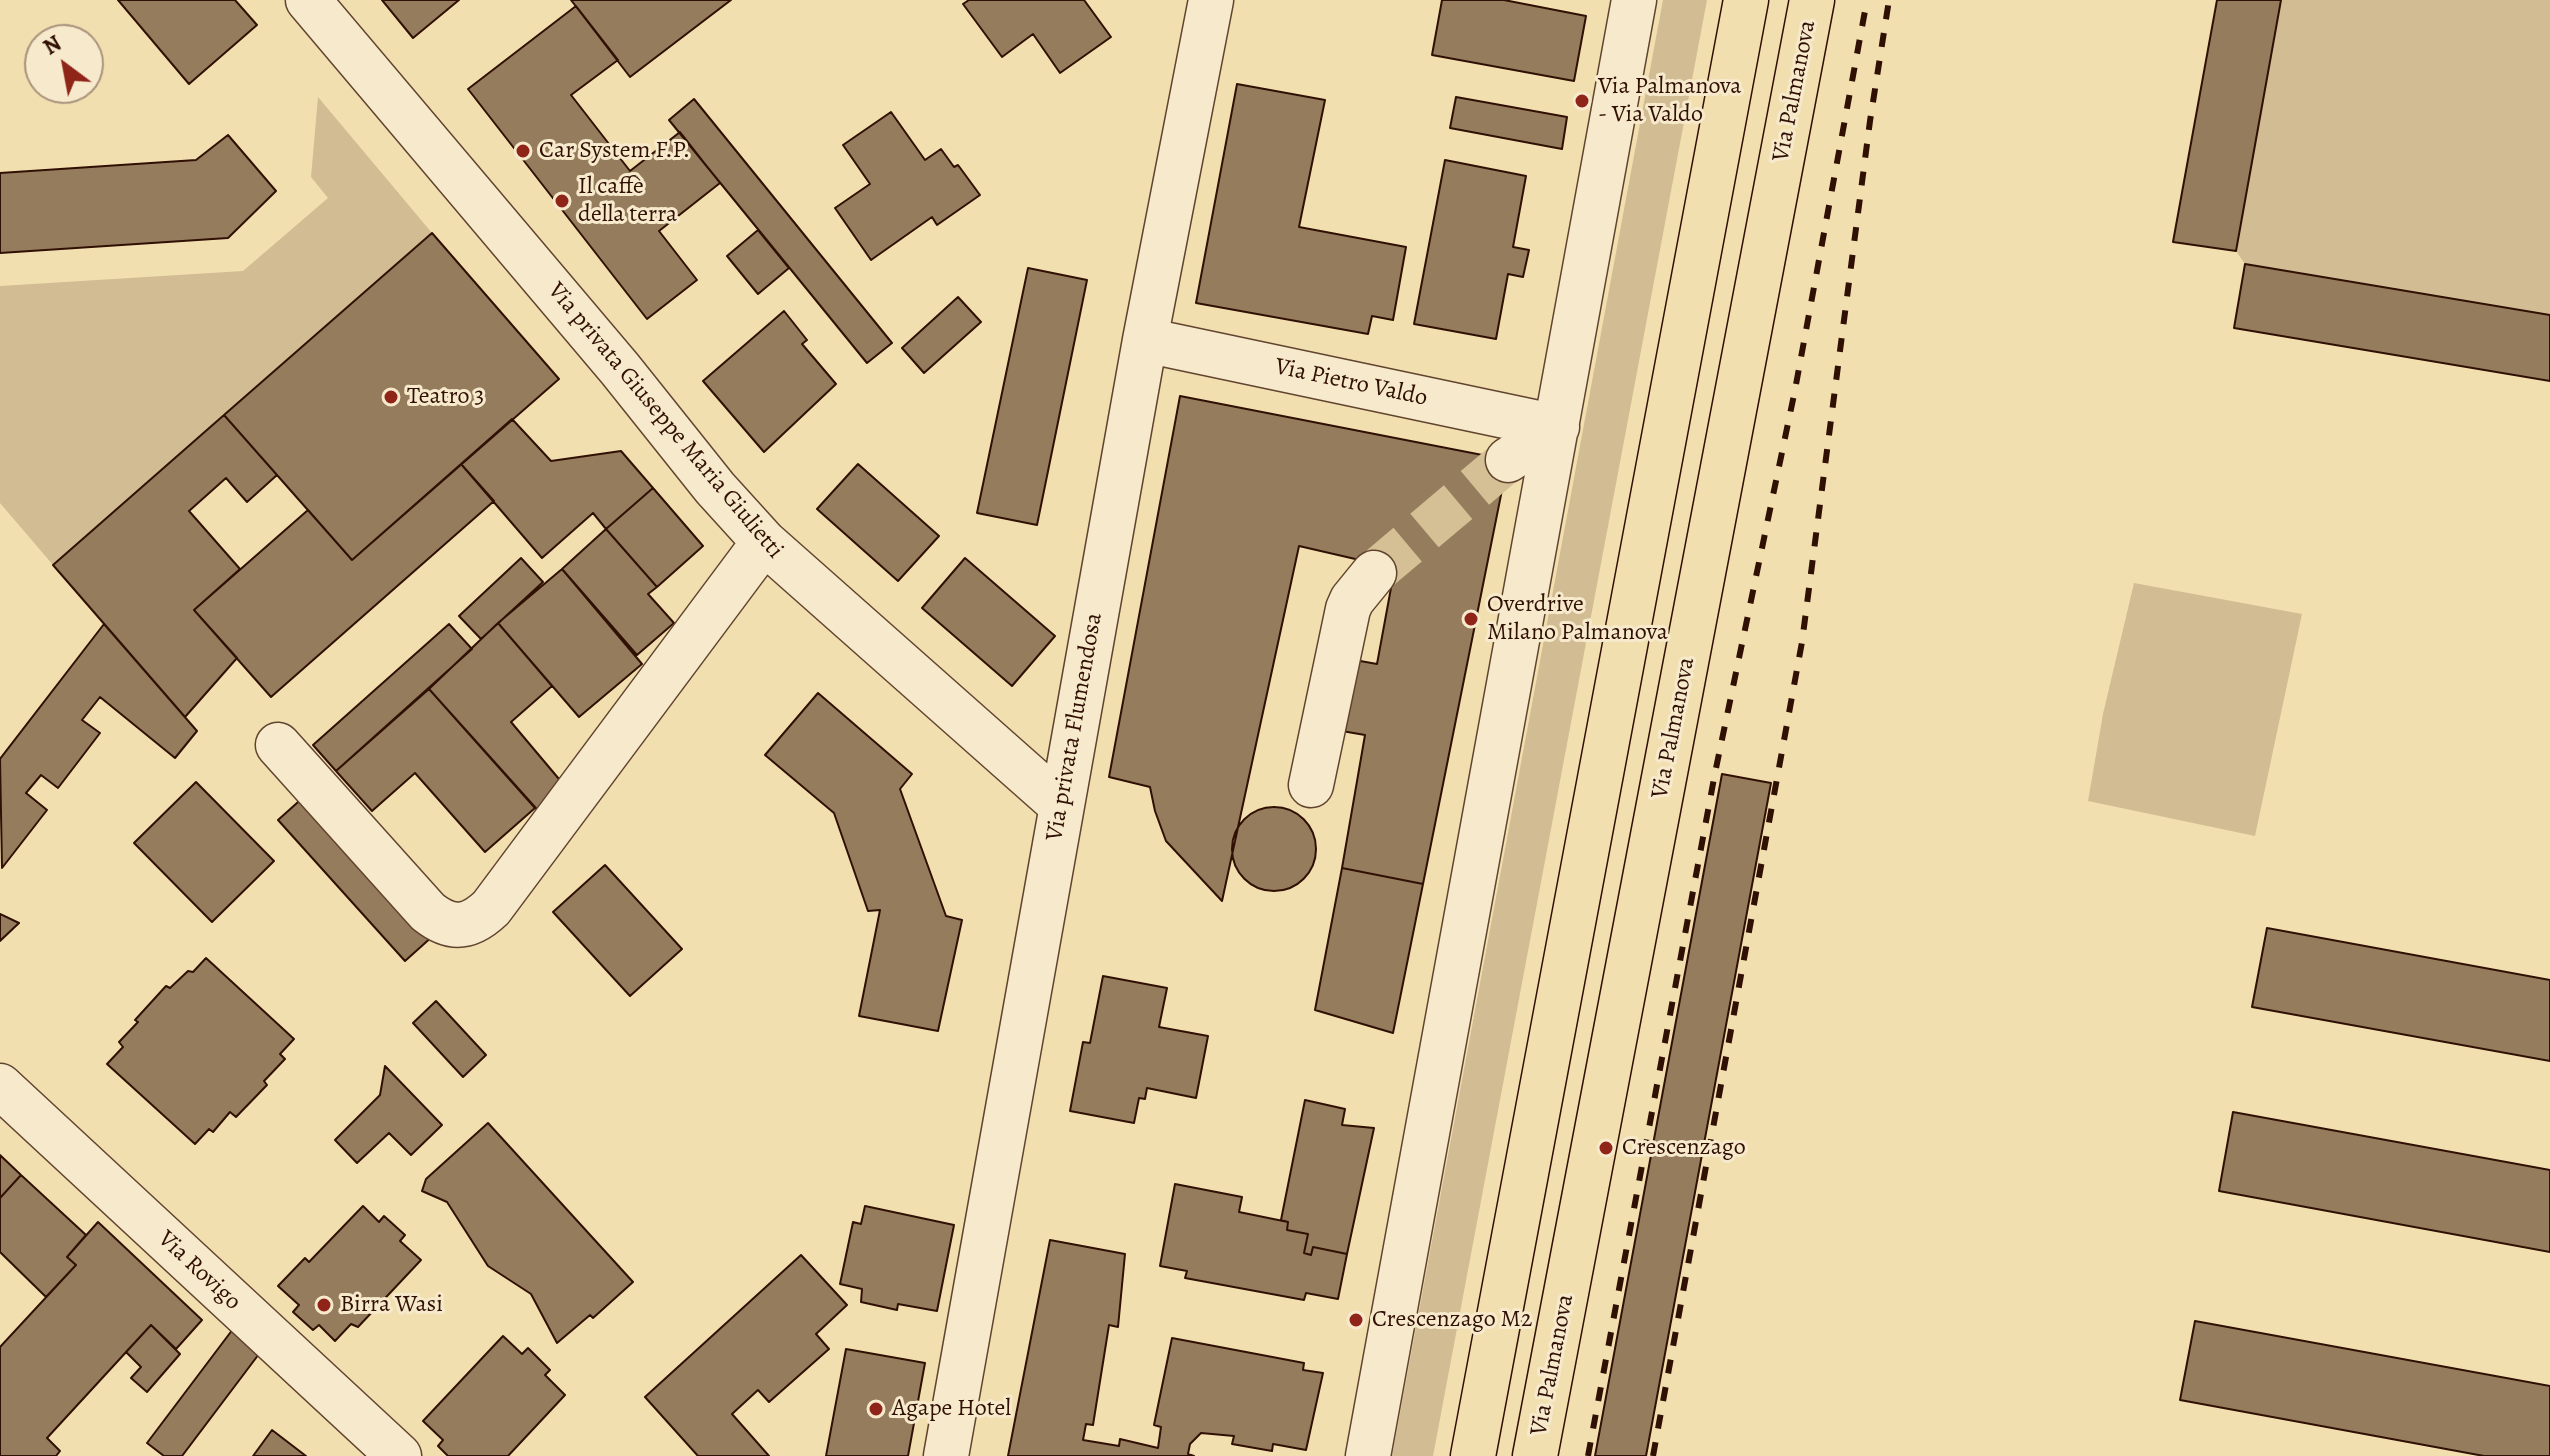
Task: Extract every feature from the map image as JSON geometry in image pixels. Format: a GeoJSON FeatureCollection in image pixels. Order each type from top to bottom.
{"type":"FeatureCollection","features":[{"type":"Feature","properties":{"kind":"highway"},"geometry":{"type":"LineString","coordinates":[[1473,1456],[1746,0]]}},
{"type":"Feature","properties":{"kind":"highway","name":"Via Palmanova"},"geometry":{"type":"LineString","coordinates":[[1535,1456],[1812,0]]}},
{"type":"Feature","properties":{"kind":"street","name":"Via privata Giuseppe Maria Giulietti"},"geometry":{"type":"LineString","coordinates":[[308,0],[620,369],[715,488],[764,542],[1061,805]]}},
{"type":"Feature","properties":{"kind":"street","name":"Via privata Flumendosa"},"geometry":{"type":"LineString","coordinates":[[946,1456],[1145,340],[1211,0]]}},
{"type":"Feature","properties":{"kind":"street"},"geometry":{"type":"LineString","coordinates":[[1368,1456],[1634,0]]}},
{"type":"Feature","properties":{"kind":"street","name":"Via Pietro Valdo"},"geometry":{"type":"LineString","coordinates":[[1145,340],[1557,427]]}},
{"type":"Feature","properties":{"kind":"street"},"geometry":{"type":"LineString","coordinates":[[1508,460],[1557,427]]}},
{"type":"Feature","properties":{"kind":"street"},"geometry":{"type":"LineString","coordinates":[[278,745],[428,912],[449,925],[460,927],[472,923],[491,908],[764,542]]}},
{"type":"Feature","properties":{"kind":"street"},"geometry":{"type":"LineString","coordinates":[[1311,785],[1348,609],[1374,573]]}},
{"type":"Feature","properties":{"kind":"street","name":"Via Rovigo"},"geometry":{"type":"LineString","coordinates":[[0,1086],[386,1452]]}},
{"type":"Feature","properties":{"kind":"shaded area"},"geometry":{"type":"Polygon","coordinates":[[[1663,0],[1707,0],[1433,1456],[1392,1456],[1663,0]]]}},
{"type":"Feature","properties":{"kind":"shaded area"},"geometry":{"type":"Polygon","coordinates":[[[2281,0],[2550,0],[2550,315],[2245,264],[2236,251],[2281,0]]]}},
{"type":"Feature","properties":{"kind":"shaded area"},"geometry":{"type":"Polygon","coordinates":[[[318,97],[432,233],[53,565],[0,503],[0,286],[243,271],[328,198],[311,177],[318,97]]]}},
{"type":"Feature","properties":{"kind":"shaded area"},"geometry":{"type":"Polygon","coordinates":[[[2134,583],[2302,614],[2255,836],[2088,801],[2103,714],[2134,583]]]}},
{"type":"Feature","properties":{"kind":"building"},"geometry":{"type":"Polygon","coordinates":[[[118,0],[235,0],[257,25],[189,84],[118,0]]]}},
{"type":"Feature","properties":{"kind":"building"},"geometry":{"type":"Polygon","coordinates":[[[382,0],[459,0],[413,38],[382,0]]]}},
{"type":"Feature","properties":{"kind":"building"},"geometry":{"type":"Polygon","coordinates":[[[571,0],[731,0],[630,77],[571,0]]]}},
{"type":"Feature","properties":{"kind":"building"},"geometry":{"type":"Polygon","coordinates":[[[969,0],[1084,0],[1111,37],[1060,73],[1033,34],[1002,57],[963,4],[969,0]]]}},
{"type":"Feature","properties":{"kind":"building"},"geometry":{"type":"Polygon","coordinates":[[[1442,0],[1504,0],[1586,16],[1574,81],[1432,55],[1442,0]]]}},
{"type":"Feature","properties":{"kind":"building"},"geometry":{"type":"Polygon","coordinates":[[[2217,0],[2281,0],[2236,251],[2173,242],[2217,0]]]}},
{"type":"Feature","properties":{"kind":"building"},"geometry":{"type":"Polygon","coordinates":[[[576,6],[618,60],[571,95],[630,171],[680,132],[720,183],[659,231],[697,280],[647,319],[468,89],[576,6]]]}},
{"type":"Feature","properties":{"kind":"building"},"geometry":{"type":"Polygon","coordinates":[[[1237,84],[1325,100],[1299,227],[1406,247],[1393,320],[1372,316],[1368,334],[1196,303],[1237,84]]]}},
{"type":"Feature","properties":{"kind":"building"},"geometry":{"type":"Polygon","coordinates":[[[1456,97],[1567,117],[1562,149],[1450,128],[1456,97]]]}},
{"type":"Feature","properties":{"kind":"building"},"geometry":{"type":"Polygon","coordinates":[[[694,99],[892,343],[867,363],[669,120],[694,99]]]}},
{"type":"Feature","properties":{"kind":"building"},"geometry":{"type":"Polygon","coordinates":[[[891,112],[925,160],[941,149],[954,167],[958,165],[980,195],[937,225],[932,217],[871,260],[835,208],[870,184],[843,145],[891,112]]]}},
{"type":"Feature","properties":{"kind":"building"},"geometry":{"type":"Polygon","coordinates":[[[228,135],[276,191],[228,238],[0,253],[0,173],[196,160],[228,135]]]}},
{"type":"Feature","properties":{"kind":"building"},"geometry":{"type":"Polygon","coordinates":[[[1445,160],[1526,176],[1513,247],[1529,250],[1523,277],[1508,274],[1496,339],[1414,324],[1445,160]]]}},
{"type":"Feature","properties":{"kind":"building"},"geometry":{"type":"Polygon","coordinates":[[[758,230],[789,268],[758,294],[727,256],[758,230]]]}},
{"type":"Feature","properties":{"kind":"building","name":"Teatro 3"},"geometry":{"type":"Polygon","coordinates":[[[432,233],[559,379],[352,560],[224,415],[432,233]]]}},
{"type":"Feature","properties":{"kind":"building"},"geometry":{"type":"Polygon","coordinates":[[[2245,264],[2550,315],[2550,381],[2234,328],[2245,264]]]}},
{"type":"Feature","properties":{"kind":"building"},"geometry":{"type":"Polygon","coordinates":[[[1028,268],[1087,280],[1037,525],[977,513],[1028,268]]]}},
{"type":"Feature","properties":{"kind":"building"},"geometry":{"type":"Polygon","coordinates":[[[958,297],[981,322],[924,373],[902,348],[958,297]]]}},
{"type":"Feature","properties":{"kind":"building"},"geometry":{"type":"Polygon","coordinates":[[[784,311],[807,340],[802,344],[836,384],[764,452],[703,381],[784,311]]]}},
{"type":"Feature","properties":{"kind":"building"},"geometry":{"type":"Polygon","coordinates":[[[1180,396],[1508,460],[1423,884],[1342,868],[1365,735],[1336,730],[1349,659],[1377,664],[1391,588],[1364,561],[1299,546],[1222,901],[1166,841],[1150,787],[1109,777],[1180,396]]]}},
{"type":"Feature","properties":{"kind":"building"},"geometry":{"type":"Polygon","coordinates":[[[224,415],[277,475],[247,502],[226,478],[189,511],[240,569],[194,610],[237,658],[185,717],[53,565],[224,415]]]}},
{"type":"Feature","properties":{"kind":"building"},"geometry":{"type":"Polygon","coordinates":[[[512,419],[551,461],[621,451],[653,488],[606,529],[593,513],[542,558],[461,464],[512,419]]]}},
{"type":"Feature","properties":{"kind":"building"},"geometry":{"type":"Polygon","coordinates":[[[461,464],[494,501],[271,697],[194,610],[308,510],[352,560],[461,464]]]}},
{"type":"Feature","properties":{"kind":"building"},"geometry":{"type":"Polygon","coordinates":[[[858,464],[939,536],[898,581],[817,509],[858,464]]]}},
{"type":"Feature","properties":{"kind":"building"},"geometry":{"type":"Polygon","coordinates":[[[653,488],[703,546],[657,587],[606,529],[653,488]]]}},
{"type":"Feature","properties":{"kind":"building"},"geometry":{"type":"Polygon","coordinates":[[[606,529],[657,587],[648,594],[674,623],[637,655],[562,569],[606,529]]]}},
{"type":"Feature","properties":{"kind":"building"},"geometry":{"type":"Polygon","coordinates":[[[521,558],[543,582],[481,639],[459,616],[521,558]]]}},
{"type":"Feature","properties":{"kind":"building"},"geometry":{"type":"Polygon","coordinates":[[[965,558],[1055,636],[1012,686],[922,608],[965,558]]]}},
{"type":"Feature","properties":{"kind":"building"},"geometry":{"type":"Polygon","coordinates":[[[562,569],[642,664],[579,717],[498,623],[562,569]]]}},
{"type":"Feature","properties":{"kind":"building"},"geometry":{"type":"Polygon","coordinates":[[[498,623],[552,686],[511,722],[564,785],[543,816],[429,689],[498,623]]]}},
{"type":"Feature","properties":{"kind":"building"},"geometry":{"type":"Polygon","coordinates":[[[104,624],[197,731],[175,758],[100,697],[82,720],[100,733],[58,788],[41,775],[26,793],[47,810],[2,868],[0,759],[104,624]]]}},
{"type":"Feature","properties":{"kind":"building"},"geometry":{"type":"Polygon","coordinates":[[[449,624],[472,649],[336,771],[313,745],[449,624]]]}},
{"type":"Feature","properties":{"kind":"building"},"geometry":{"type":"Polygon","coordinates":[[[429,689],[535,808],[485,852],[415,773],[372,811],[336,771],[429,689]]]}},
{"type":"Feature","properties":{"kind":"building"},"geometry":{"type":"Polygon","coordinates":[[[818,693],[912,774],[900,789],[946,916],[962,920],[938,1031],[859,1016],[880,910],[868,911],[834,813],[765,755],[818,693]]]}},
{"type":"Feature","properties":{"kind":"building"},"geometry":{"type":"Polygon","coordinates":[[[1722,774],[1771,783],[1646,1456],[1595,1456],[1722,774]]]}},
{"type":"Feature","properties":{"kind":"building"},"geometry":{"type":"Polygon","coordinates":[[[196,782],[274,861],[212,922],[134,843],[196,782]]]}},
{"type":"Feature","properties":{"kind":"building"},"geometry":{"type":"Polygon","coordinates":[[[307,794],[434,935],[405,961],[278,820],[307,794]]]}},
{"type":"Feature","properties":{"kind":"building"},"geometry":{"type":"Polygon","coordinates":[[[1274,807],[1290,810],[1304,819],[1313,833],[1316,849],[1313,865],[1304,879],[1290,888],[1274,891],[1258,888],[1244,879],[1235,865],[1232,849],[1235,833],[1244,819],[1258,810],[1274,807]]]}},
{"type":"Feature","properties":{"kind":"building"},"geometry":{"type":"Polygon","coordinates":[[[605,865],[682,949],[630,996],[553,912],[605,865]]]}},
{"type":"Feature","properties":{"kind":"building"},"geometry":{"type":"Polygon","coordinates":[[[1342,868],[1423,884],[1393,1033],[1315,1010],[1342,868]]]}},
{"type":"Feature","properties":{"kind":"building"},"geometry":{"type":"Polygon","coordinates":[[[0,914],[19,923],[0,941],[0,914]]]}},
{"type":"Feature","properties":{"kind":"building"},"geometry":{"type":"Polygon","coordinates":[[[2267,928],[2550,980],[2550,1061],[2252,1007],[2267,928]]]}},
{"type":"Feature","properties":{"kind":"building"},"geometry":{"type":"Polygon","coordinates":[[[206,958],[294,1039],[280,1054],[285,1059],[264,1081],[267,1085],[236,1117],[230,1112],[213,1132],[209,1129],[195,1144],[107,1064],[123,1047],[119,1042],[138,1022],[135,1020],[166,986],[170,988],[188,971],[193,972],[206,958]]]}},
{"type":"Feature","properties":{"kind":"building"},"geometry":{"type":"Polygon","coordinates":[[[1103,976],[1167,988],[1159,1027],[1208,1036],[1196,1098],[1147,1088],[1145,1099],[1139,1098],[1134,1123],[1070,1111],[1083,1042],[1090,1043],[1103,976]]]}},
{"type":"Feature","properties":{"kind":"building"},"geometry":{"type":"Polygon","coordinates":[[[436,1001],[486,1055],[463,1077],[413,1023],[436,1001]]]}},
{"type":"Feature","properties":{"kind":"building"},"geometry":{"type":"Polygon","coordinates":[[[385,1066],[442,1125],[411,1155],[389,1133],[357,1163],[335,1140],[380,1095],[385,1066]]]}},
{"type":"Feature","properties":{"kind":"building"},"geometry":{"type":"Polygon","coordinates":[[[1305,1100],[1345,1109],[1342,1125],[1374,1128],[1347,1254],[1313,1247],[1311,1255],[1304,1253],[1308,1234],[1287,1230],[1288,1222],[1281,1220],[1305,1100]]]}},
{"type":"Feature","properties":{"kind":"building"},"geometry":{"type":"Polygon","coordinates":[[[2233,1112],[2550,1170],[2550,1252],[2219,1191],[2233,1112]]]}},
{"type":"Feature","properties":{"kind":"building"},"geometry":{"type":"Polygon","coordinates":[[[488,1123],[633,1282],[593,1318],[590,1315],[557,1343],[531,1294],[488,1266],[447,1202],[422,1191],[426,1179],[488,1123]]]}},
{"type":"Feature","properties":{"kind":"building"},"geometry":{"type":"Polygon","coordinates":[[[0,1155],[21,1175],[0,1198],[0,1155]]]}},
{"type":"Feature","properties":{"kind":"building"},"geometry":{"type":"Polygon","coordinates":[[[21,1175],[86,1235],[67,1257],[76,1265],[46,1297],[0,1252],[0,1198],[21,1175]]]}},
{"type":"Feature","properties":{"kind":"building"},"geometry":{"type":"Polygon","coordinates":[[[1175,1184],[1242,1197],[1239,1212],[1288,1222],[1287,1230],[1308,1234],[1304,1253],[1311,1255],[1313,1247],[1347,1254],[1338,1299],[1306,1293],[1304,1300],[1185,1278],[1187,1271],[1160,1266],[1175,1184]]]}},
{"type":"Feature","properties":{"kind":"building"},"geometry":{"type":"Polygon","coordinates":[[[363,1206],[379,1222],[384,1216],[405,1235],[400,1241],[421,1260],[358,1327],[351,1324],[335,1341],[319,1325],[313,1330],[293,1312],[299,1305],[278,1286],[305,1258],[309,1262],[363,1206]]]}},
{"type":"Feature","properties":{"kind":"building"},"geometry":{"type":"Polygon","coordinates":[[[865,1206],[954,1225],[937,1311],[898,1304],[897,1310],[861,1302],[862,1289],[840,1284],[853,1222],[861,1224],[865,1206]]]}},
{"type":"Feature","properties":{"kind":"building"},"geometry":{"type":"Polygon","coordinates":[[[98,1222],[202,1320],[176,1349],[151,1325],[47,1438],[60,1451],[56,1456],[0,1456],[0,1347],[76,1265],[67,1257],[98,1222]]]}},
{"type":"Feature","properties":{"kind":"building"},"geometry":{"type":"Polygon","coordinates":[[[1050,1240],[1125,1254],[1118,1327],[1109,1325],[1093,1425],[1086,1424],[1083,1440],[1119,1446],[1120,1439],[1158,1448],[1161,1427],[1154,1425],[1172,1338],[1304,1363],[1303,1370],[1323,1373],[1306,1450],[1273,1444],[1272,1451],[1232,1444],[1234,1436],[1201,1433],[1190,1444],[1188,1454],[1194,1456],[1008,1456],[1050,1240]]]}},
{"type":"Feature","properties":{"kind":"building"},"geometry":{"type":"Polygon","coordinates":[[[801,1255],[847,1305],[816,1334],[829,1349],[769,1402],[758,1390],[732,1414],[769,1456],[698,1456],[645,1397],[801,1255]]]}},
{"type":"Feature","properties":{"kind":"building"},"geometry":{"type":"Polygon","coordinates":[[[2195,1321],[2550,1386],[2550,1456],[2484,1456],[2180,1400],[2195,1321]]]}},
{"type":"Feature","properties":{"kind":"building"},"geometry":{"type":"Polygon","coordinates":[[[151,1325],[180,1354],[147,1392],[131,1378],[141,1367],[126,1352],[151,1325]]]}},
{"type":"Feature","properties":{"kind":"building"},"geometry":{"type":"Polygon","coordinates":[[[236,1325],[262,1350],[182,1456],[164,1456],[147,1443],[236,1325]]]}},
{"type":"Feature","properties":{"kind":"building"},"geometry":{"type":"Polygon","coordinates":[[[503,1336],[522,1354],[528,1348],[550,1370],[545,1375],[565,1395],[508,1456],[448,1456],[438,1446],[443,1440],[423,1421],[503,1336]]]}},
{"type":"Feature","properties":{"kind":"building","name":"Agape Hotel"},"geometry":{"type":"Polygon","coordinates":[[[846,1349],[925,1363],[908,1456],[826,1456],[846,1349]]]}},
{"type":"Feature","properties":{"kind":"building"},"geometry":{"type":"Polygon","coordinates":[[[272,1430],[306,1456],[253,1456],[272,1430]]]}},
{"type":"Feature","properties":{"kind":"tunnel"},"geometry":{"type":"LineString","coordinates":[[1374,573],[1508,460]]}},
{"type":"Feature","properties":{"kind":"railway"},"geometry":{"type":"LineString","coordinates":[[1588,1456],[1715,773],[1795,390],[1867,0]]}},
{"type":"Feature","properties":{"kind":"railway"},"geometry":{"type":"LineString","coordinates":[[1653,1456],[1802,642],[1870,121],[1889,0]]}},
{"type":"Feature","properties":{"kind":"place","name":"Via Palmanova - Via Valdo"},"geometry":{"type":"Point","coordinates":[1582,101]}},
{"type":"Feature","properties":{"kind":"place","name":"Car System F.P."},"geometry":{"type":"Point","coordinates":[523,151]}},
{"type":"Feature","properties":{"kind":"place","name":"Il caffè della terra"},"geometry":{"type":"Point","coordinates":[562,201]}},
{"type":"Feature","properties":{"kind":"place","name":"Teatro 3"},"geometry":{"type":"Point","coordinates":[391,397]}},
{"type":"Feature","properties":{"kind":"place","name":"Overdrive Milano Palmanova"},"geometry":{"type":"Point","coordinates":[1471,619]}},
{"type":"Feature","properties":{"kind":"place","name":"Crescenzago"},"geometry":{"type":"Point","coordinates":[1606,1148]}},
{"type":"Feature","properties":{"kind":"place","name":"Birra Wasi"},"geometry":{"type":"Point","coordinates":[324,1305]}},
{"type":"Feature","properties":{"kind":"place","name":"Crescenzago M2"},"geometry":{"type":"Point","coordinates":[1356,1320]}},
{"type":"Feature","properties":{"kind":"place","name":"Agape Hotel"},"geometry":{"type":"Point","coordinates":[876,1409]}}]}
